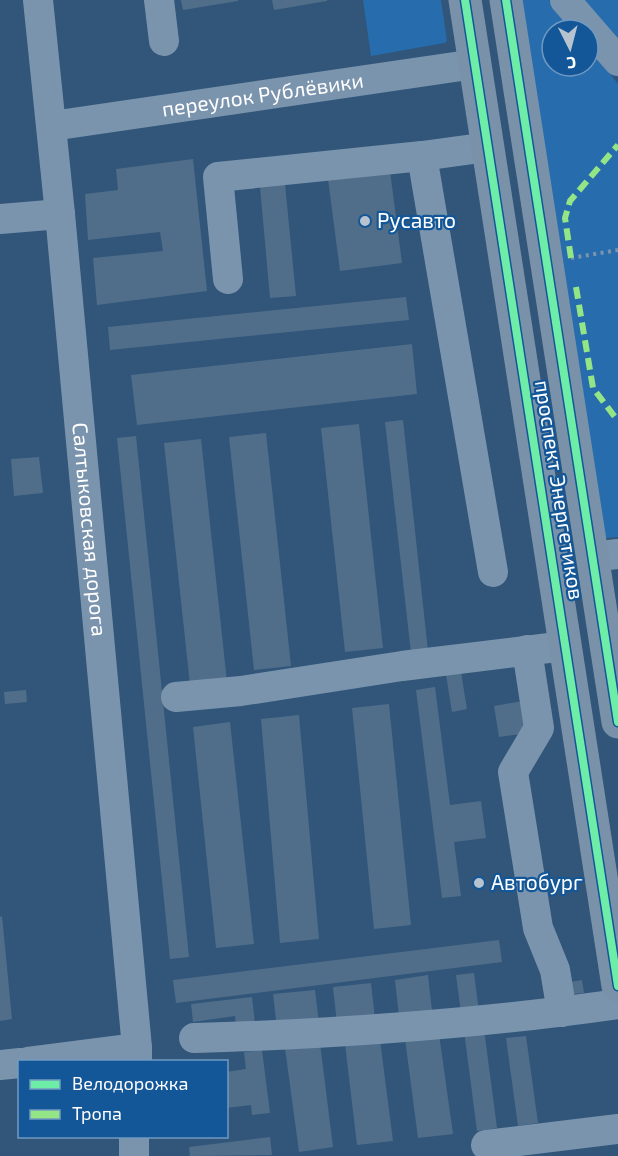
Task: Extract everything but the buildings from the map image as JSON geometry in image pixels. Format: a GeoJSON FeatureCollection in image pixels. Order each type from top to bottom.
{"type":"FeatureCollection","features":[{"type":"Feature","properties":{"kind":"main road","name":"проспект Энергетиков"},"geometry":{"type":"LineString","coordinates":[[465,0],[618,986]]}},
{"type":"Feature","properties":{"kind":"main road","name":"проспект Энергетиков"},"geometry":{"type":"LineString","coordinates":[[506,0],[605,555],[618,722]]}},
{"type":"Feature","properties":{"kind":"street","name":"Салтыковская дорога"},"geometry":{"type":"LineString","coordinates":[[38,0],[52,126],[137,1055]]}},
{"type":"Feature","properties":{"kind":"street"},"geometry":{"type":"LineString","coordinates":[[159,0],[164,41]]}},
{"type":"Feature","properties":{"kind":"street"},"geometry":{"type":"LineString","coordinates":[[565,0],[618,62]]}},
{"type":"Feature","properties":{"kind":"street","name":"переулок Рублёвики"},"geometry":{"type":"LineString","coordinates":[[52,126],[475,64]]}},
{"type":"Feature","properties":{"kind":"street"},"geometry":{"type":"LineString","coordinates":[[228,279],[218,177],[488,147]]}},
{"type":"Feature","properties":{"kind":"street"},"geometry":{"type":"LineString","coordinates":[[422,156],[493,573]]}},
{"type":"Feature","properties":{"kind":"street"},"geometry":{"type":"LineString","coordinates":[[0,219],[60,214]]}},
{"type":"Feature","properties":{"kind":"street"},"geometry":{"type":"LineString","coordinates":[[176,697],[241,691],[381,669],[565,646]]}},
{"type":"Feature","properties":{"kind":"street"},"geometry":{"type":"LineString","coordinates":[[527,650],[539,728],[513,772],[538,928],[555,970],[562,1012]]}},
{"type":"Feature","properties":{"kind":"street"},"geometry":{"type":"LineString","coordinates":[[194,1038],[331,1033],[524,1017],[618,1004]]}},
{"type":"Feature","properties":{"kind":"street"},"geometry":{"type":"LineString","coordinates":[[59,1060],[137,1055]]}},
{"type":"Feature","properties":{"kind":"street"},"geometry":{"type":"LineString","coordinates":[[0,1065],[18,1063]]}},
{"type":"Feature","properties":{"kind":"street"},"geometry":{"type":"LineString","coordinates":[[486,1145],[618,1129]]}},
{"type":"Feature","properties":{"kind":"street"},"geometry":{"type":"LineString","coordinates":[[134,1138],[134,1156]]}},
{"type":"Feature","properties":{"kind":"path"},"geometry":{"type":"LineString","coordinates":[[572,267],[571,258],[618,250]]}},
{"type":"Feature","properties":{"kind":"shaded area"},"geometry":{"type":"Polygon","coordinates":[[[363,0],[441,0],[447,41],[371,56],[363,0]]]}},
{"type":"Feature","properties":{"kind":"shaded area"},"geometry":{"type":"Polygon","coordinates":[[[522,0],[549,0],[564,18],[540,18],[540,78],[600,78],[600,61],[618,84],[618,537],[605,538],[522,0]]]}},
{"type":"Feature","properties":{"kind":"shaded area"},"geometry":{"type":"Polygon","coordinates":[[[584,0],[618,0],[618,41],[600,18],[584,0]]]}},
{"type":"Feature","properties":{"kind":"marked path"},"geometry":{"type":"LineString","coordinates":[[571,258],[565,218],[570,201],[618,145]]}},
{"type":"Feature","properties":{"kind":"marked path"},"geometry":{"type":"LineString","coordinates":[[576,287],[593,388],[618,421]]}},
{"type":"Feature","properties":{"kind":"cycle path"},"geometry":{"type":"LineString","coordinates":[[465,0],[618,986]]}},
{"type":"Feature","properties":{"kind":"cycle path"},"geometry":{"type":"LineString","coordinates":[[506,0],[618,722]]}},
{"type":"Feature","properties":{"kind":"place","name":"Русавто"},"geometry":{"type":"Point","coordinates":[365,221]}},
{"type":"Feature","properties":{"kind":"place","name":"Автобург"},"geometry":{"type":"Point","coordinates":[479,883]}}]}
